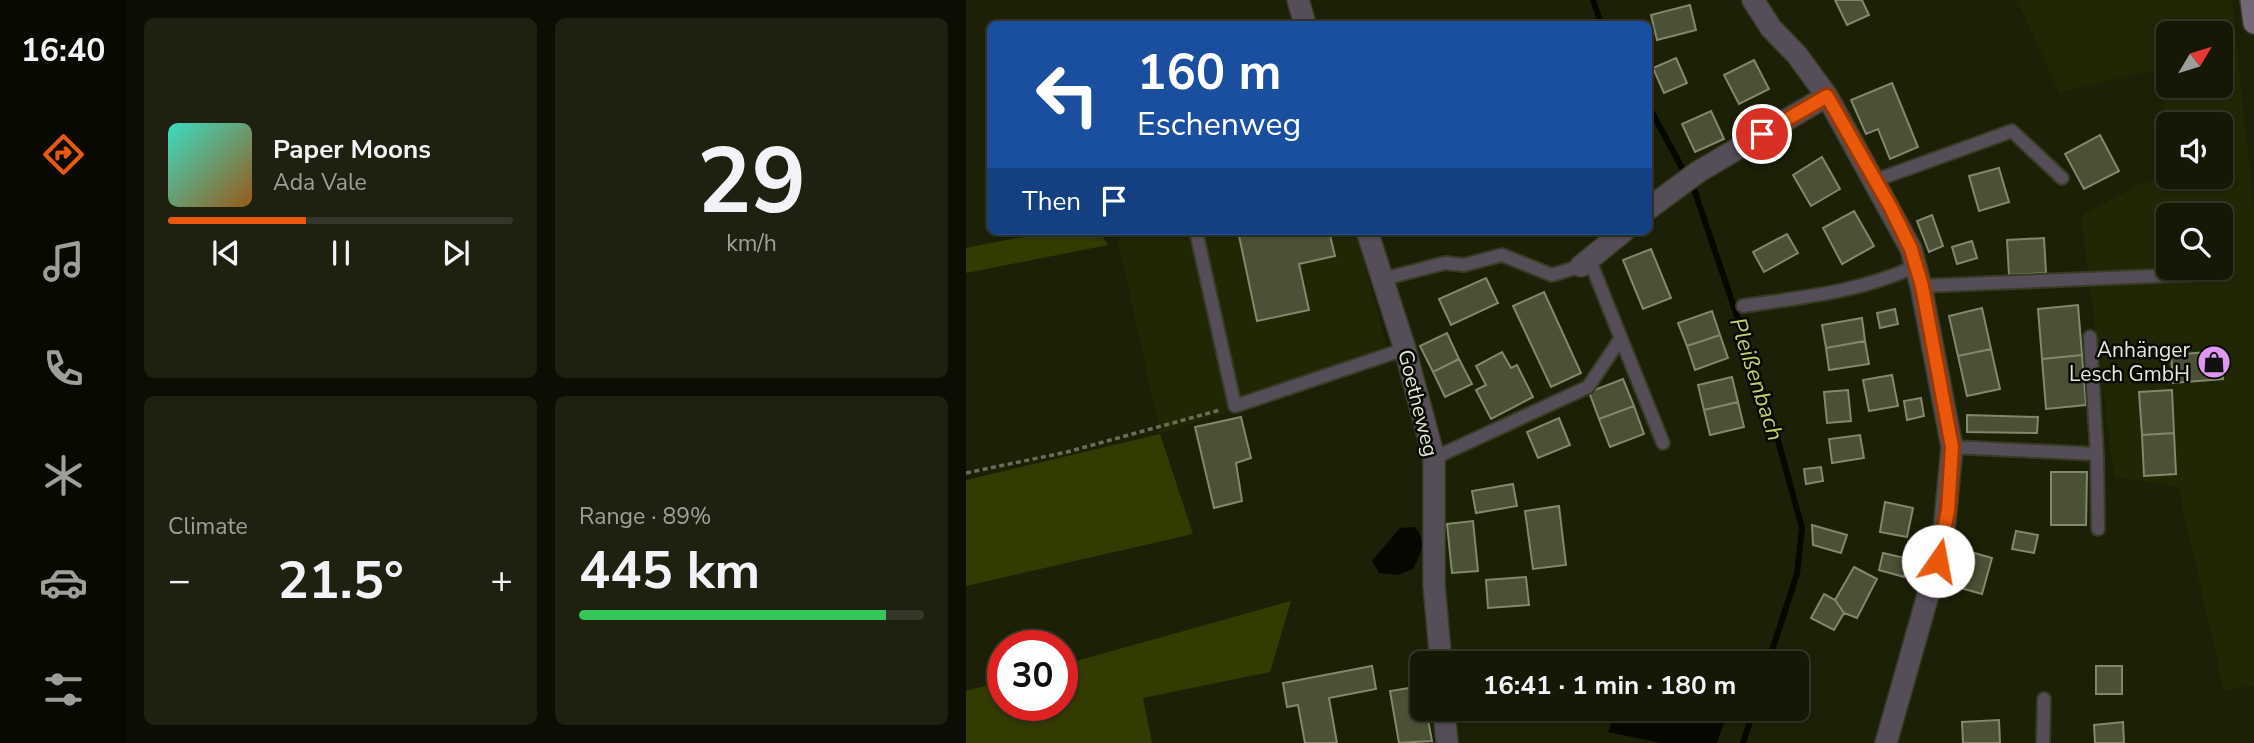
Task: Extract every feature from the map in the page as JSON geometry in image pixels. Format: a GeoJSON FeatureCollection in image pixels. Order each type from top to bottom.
{"type":"FeatureCollection","features":[{"type":"Feature","properties":{"kind":"main road"},"geometry":{"type":"LineString","coordinates":[[2251,0],[2254,23]]}},
{"type":"Feature","properties":{"kind":"street"},"geometry":{"type":"LineString","coordinates":[[1298,0],[1303,21]]}},
{"type":"Feature","properties":{"kind":"street"},"geometry":{"type":"LineString","coordinates":[[1753,0],[1771,28],[1797,55],[1827,96],[1876,180],[1911,249],[1919,276],[1952,447],[1943,542],[1886,743]]}},
{"type":"Feature","properties":{"kind":"street"},"geometry":{"type":"LineString","coordinates":[[1655,203],[1698,172],[1827,96]]}},
{"type":"Feature","properties":{"kind":"street","name":"Goetheweg"},"geometry":{"type":"LineString","coordinates":[[1368,235],[1405,349],[1434,458],[1434,585],[1440,651]]}},
{"type":"Feature","properties":{"kind":"street"},"geometry":{"type":"LineString","coordinates":[[1585,264],[1619,235]]}},
{"type":"Feature","properties":{"kind":"street"},"geometry":{"type":"LineString","coordinates":[[1445,721],[1447,743]]}},
{"type":"Feature","properties":{"kind":"lane"},"geometry":{"type":"LineString","coordinates":[[1876,180],[2012,131],[2062,178]]}},
{"type":"Feature","properties":{"kind":"lane"},"geometry":{"type":"LineString","coordinates":[[1197,235],[1235,406],[1405,349]]}},
{"type":"Feature","properties":{"kind":"lane"},"geometry":{"type":"LineString","coordinates":[[1383,279],[1445,263],[1464,265],[1502,255],[1552,275],[1585,264],[1621,338],[1663,443]]}},
{"type":"Feature","properties":{"kind":"lane"},"geometry":{"type":"LineString","coordinates":[[1744,306],[1846,292],[1919,276],[2156,274]]}},
{"type":"Feature","properties":{"kind":"lane"},"geometry":{"type":"LineString","coordinates":[[2090,337],[2097,454],[2098,529]]}},
{"type":"Feature","properties":{"kind":"lane"},"geometry":{"type":"LineString","coordinates":[[1434,458],[1588,387],[1621,338]]}},
{"type":"Feature","properties":{"kind":"lane"},"geometry":{"type":"LineString","coordinates":[[1952,447],[2097,454]]}},
{"type":"Feature","properties":{"kind":"lane"},"geometry":{"type":"LineString","coordinates":[[2043,743],[2044,699]]}},
{"type":"Feature","properties":{"kind":"path"},"geometry":{"type":"LineString","coordinates":[[966,473],[1067,453],[1235,406]]}},
{"type":"Feature","properties":{"kind":"shaded area"},"geometry":{"type":"Polygon","coordinates":[[[2017,0],[2232,0],[2254,210],[2254,685],[2224,691],[2178,487],[2114,477],[2081,216],[2138,185],[2156,181],[2156,189],[2233,189],[2233,112],[2165,112],[2163,98],[2233,98],[2233,21],[2156,21],[2156,69],[2059,93],[2017,0]]]}},
{"type":"Feature","properties":{"kind":"shaded area"},"geometry":{"type":"Polygon","coordinates":[[[1030,235],[1102,235],[1108,245],[966,273],[966,248],[1030,235]]]}},
{"type":"Feature","properties":{"kind":"shaded area"},"geometry":{"type":"Polygon","coordinates":[[[1357,235],[1390,359],[1160,434],[1117,236],[1357,235]]]}},
{"type":"Feature","properties":{"kind":"shaded area"},"geometry":{"type":"Polygon","coordinates":[[[1160,434],[1193,534],[966,586],[966,480],[1160,434]]]}},
{"type":"Feature","properties":{"kind":"shaded area"},"geometry":{"type":"Polygon","coordinates":[[[1415,527],[1422,543],[1413,569],[1398,575],[1379,573],[1372,561],[1400,528],[1415,527]]]}},
{"type":"Feature","properties":{"kind":"shaded area"},"geometry":{"type":"Polygon","coordinates":[[[1291,601],[1270,672],[1143,698],[1152,743],[966,743],[966,691],[987,685],[987,721],[1078,721],[1078,661],[1291,601]]]}},
{"type":"Feature","properties":{"kind":"shaded area"},"geometry":{"type":"Polygon","coordinates":[[[1612,721],[1725,721],[1717,743],[1661,743],[1608,732],[1612,721]]]}},
{"type":"Feature","properties":{"kind":"building"},"geometry":{"type":"Polygon","coordinates":[[[1835,0],[1862,0],[1869,15],[1847,25],[1835,0]]]}},
{"type":"Feature","properties":{"kind":"building"},"geometry":{"type":"Polygon","coordinates":[[[1690,5],[1696,30],[1657,40],[1651,15],[1690,5]]]}},
{"type":"Feature","properties":{"kind":"building"},"geometry":{"type":"Polygon","coordinates":[[[1676,58],[1687,83],[1664,93],[1653,68],[1676,58]]]}},
{"type":"Feature","properties":{"kind":"building"},"geometry":{"type":"Polygon","coordinates":[[[1754,60],[1769,89],[1739,104],[1724,75],[1754,60]]]}},
{"type":"Feature","properties":{"kind":"building"},"geometry":{"type":"Polygon","coordinates":[[[1892,83],[1918,147],[1890,159],[1878,129],[1866,134],[1851,100],[1892,83]]]}},
{"type":"Feature","properties":{"kind":"building"},"geometry":{"type":"Polygon","coordinates":[[[1711,111],[1724,139],[1695,152],[1682,124],[1711,111]]]}},
{"type":"Feature","properties":{"kind":"building"},"geometry":{"type":"Polygon","coordinates":[[[2100,135],[2119,171],[2084,189],[2065,154],[2100,135]]]}},
{"type":"Feature","properties":{"kind":"building"},"geometry":{"type":"Polygon","coordinates":[[[1822,157],[1840,189],[1811,206],[1793,175],[1822,157]]]}},
{"type":"Feature","properties":{"kind":"building"},"geometry":{"type":"Polygon","coordinates":[[[1999,168],[2009,202],[1979,211],[1969,176],[1999,168]]]}},
{"type":"Feature","properties":{"kind":"building"},"geometry":{"type":"Polygon","coordinates":[[[1854,211],[1874,246],[1842,264],[1823,228],[1854,211]]]}},
{"type":"Feature","properties":{"kind":"building"},"geometry":{"type":"Polygon","coordinates":[[[1932,215],[1943,246],[1929,252],[1917,221],[1932,215]]]}},
{"type":"Feature","properties":{"kind":"building"},"geometry":{"type":"Polygon","coordinates":[[[1787,234],[1798,253],[1764,272],[1753,252],[1787,234]]]}},
{"type":"Feature","properties":{"kind":"building"},"geometry":{"type":"Polygon","coordinates":[[[1239,235],[1330,235],[1335,256],[1299,264],[1309,310],[1257,321],[1239,235]]]}},
{"type":"Feature","properties":{"kind":"building"},"geometry":{"type":"Polygon","coordinates":[[[2044,238],[2046,273],[2009,275],[2007,240],[2044,238]]]}},
{"type":"Feature","properties":{"kind":"building"},"geometry":{"type":"Polygon","coordinates":[[[1972,241],[1977,258],[1957,264],[1952,247],[1972,241]]]}},
{"type":"Feature","properties":{"kind":"building"},"geometry":{"type":"Polygon","coordinates":[[[1651,249],[1671,298],[1643,309],[1623,260],[1651,249]]]}},
{"type":"Feature","properties":{"kind":"building"},"geometry":{"type":"Polygon","coordinates":[[[1486,278],[1498,303],[1451,325],[1439,299],[1486,278]]]}},
{"type":"Feature","properties":{"kind":"building"},"geometry":{"type":"Polygon","coordinates":[[[1544,292],[1581,373],[1551,387],[1513,306],[1544,292]]]}},
{"type":"Feature","properties":{"kind":"building"},"geometry":{"type":"Polygon","coordinates":[[[2078,305],[2082,355],[2042,359],[2038,309],[2078,305]]]}},
{"type":"Feature","properties":{"kind":"building"},"geometry":{"type":"Polygon","coordinates":[[[1982,308],[1991,349],[1958,356],[1949,316],[1982,308]]]}},
{"type":"Feature","properties":{"kind":"building"},"geometry":{"type":"Polygon","coordinates":[[[1895,309],[1898,324],[1880,328],[1877,313],[1895,309]]]}},
{"type":"Feature","properties":{"kind":"building"},"geometry":{"type":"Polygon","coordinates":[[[1712,311],[1720,335],[1687,346],[1678,323],[1712,311]]]}},
{"type":"Feature","properties":{"kind":"building"},"geometry":{"type":"Polygon","coordinates":[[[1862,318],[1865,341],[1826,348],[1822,325],[1862,318]]]}},
{"type":"Feature","properties":{"kind":"building"},"geometry":{"type":"Polygon","coordinates":[[[1447,333],[1459,359],[1433,372],[1420,346],[1447,333]]]}},
{"type":"Feature","properties":{"kind":"building"},"geometry":{"type":"Polygon","coordinates":[[[1720,335],[1728,358],[1695,370],[1687,346],[1720,335]]]}},
{"type":"Feature","properties":{"kind":"building"},"geometry":{"type":"Polygon","coordinates":[[[1865,341],[1869,364],[1829,370],[1826,348],[1865,341]]]}},
{"type":"Feature","properties":{"kind":"building"},"geometry":{"type":"Polygon","coordinates":[[[1991,349],[2000,389],[1967,396],[1958,356],[1991,349]]]}},
{"type":"Feature","properties":{"kind":"building"},"geometry":{"type":"Polygon","coordinates":[[[2220,351],[2223,379],[2173,383],[2171,355],[2220,351]]]}},
{"type":"Feature","properties":{"kind":"building"},"geometry":{"type":"Polygon","coordinates":[[[1502,352],[1511,368],[1517,365],[1533,397],[1491,419],[1476,390],[1486,385],[1476,366],[1502,352]]]}},
{"type":"Feature","properties":{"kind":"building"},"geometry":{"type":"Polygon","coordinates":[[[2082,355],[2086,405],[2046,409],[2042,359],[2082,355]]]}},
{"type":"Feature","properties":{"kind":"building"},"geometry":{"type":"Polygon","coordinates":[[[1459,359],[1472,384],[1445,397],[1433,372],[1459,359]]]}},
{"type":"Feature","properties":{"kind":"building"},"geometry":{"type":"Polygon","coordinates":[[[1892,375],[1898,406],[1869,411],[1863,380],[1892,375]]]}},
{"type":"Feature","properties":{"kind":"building"},"geometry":{"type":"Polygon","coordinates":[[[1732,377],[1738,402],[1704,410],[1698,385],[1732,377]]]}},
{"type":"Feature","properties":{"kind":"building"},"geometry":{"type":"Polygon","coordinates":[[[1623,379],[1634,406],[1599,419],[1589,392],[1623,379]]]}},
{"type":"Feature","properties":{"kind":"building"},"geometry":{"type":"Polygon","coordinates":[[[1848,390],[1851,421],[1827,423],[1824,392],[1848,390]]]}},
{"type":"Feature","properties":{"kind":"building"},"geometry":{"type":"Polygon","coordinates":[[[2172,390],[2174,433],[2142,435],[2139,392],[2172,390]]]}},
{"type":"Feature","properties":{"kind":"building"},"geometry":{"type":"Polygon","coordinates":[[[1921,398],[1924,416],[1907,420],[1904,401],[1921,398]]]}},
{"type":"Feature","properties":{"kind":"building"},"geometry":{"type":"Polygon","coordinates":[[[1738,402],[1744,427],[1710,435],[1704,410],[1738,402]]]}},
{"type":"Feature","properties":{"kind":"building"},"geometry":{"type":"Polygon","coordinates":[[[1634,406],[1644,434],[1610,447],[1599,419],[1634,406]]]}},
{"type":"Feature","properties":{"kind":"building"},"geometry":{"type":"Polygon","coordinates":[[[1967,415],[2038,417],[2037,433],[1967,432],[1967,415]]]}},
{"type":"Feature","properties":{"kind":"building"},"geometry":{"type":"Polygon","coordinates":[[[1241,417],[1251,458],[1236,463],[1242,501],[1214,508],[1195,427],[1241,417]]]}},
{"type":"Feature","properties":{"kind":"building"},"geometry":{"type":"Polygon","coordinates":[[[1559,418],[1570,445],[1538,458],[1527,432],[1559,418]]]}},
{"type":"Feature","properties":{"kind":"building"},"geometry":{"type":"Polygon","coordinates":[[[2174,433],[2176,474],[2144,476],[2142,435],[2174,433]]]}},
{"type":"Feature","properties":{"kind":"building"},"geometry":{"type":"Polygon","coordinates":[[[1860,435],[1864,458],[1832,463],[1829,439],[1860,435]]]}},
{"type":"Feature","properties":{"kind":"building"},"geometry":{"type":"Polygon","coordinates":[[[1821,467],[1823,481],[1806,484],[1804,469],[1821,467]]]}},
{"type":"Feature","properties":{"kind":"building"},"geometry":{"type":"Polygon","coordinates":[[[2051,472],[2087,472],[2086,525],[2051,525],[2051,472]]]}},
{"type":"Feature","properties":{"kind":"building"},"geometry":{"type":"Polygon","coordinates":[[[1513,484],[1517,506],[1476,513],[1472,491],[1513,484]]]}},
{"type":"Feature","properties":{"kind":"building"},"geometry":{"type":"Polygon","coordinates":[[[1885,502],[1913,508],[1907,537],[1880,532],[1885,502]]]}},
{"type":"Feature","properties":{"kind":"building"},"geometry":{"type":"Polygon","coordinates":[[[1559,506],[1566,565],[1533,569],[1525,511],[1559,506]]]}},
{"type":"Feature","properties":{"kind":"building"},"geometry":{"type":"Polygon","coordinates":[[[1473,521],[1478,571],[1452,573],[1447,524],[1473,521]]]}},
{"type":"Feature","properties":{"kind":"building"},"geometry":{"type":"Polygon","coordinates":[[[1812,525],[1847,535],[1841,553],[1813,545],[1812,525]]]}},
{"type":"Feature","properties":{"kind":"building"},"geometry":{"type":"Polygon","coordinates":[[[2016,531],[2038,535],[2034,553],[2012,549],[2016,531]]]}},
{"type":"Feature","properties":{"kind":"building"},"geometry":{"type":"Polygon","coordinates":[[[1967,551],[1992,558],[1982,594],[1957,587],[1967,551]]]}},
{"type":"Feature","properties":{"kind":"building"},"geometry":{"type":"Polygon","coordinates":[[[1883,553],[1909,559],[1904,577],[1879,570],[1883,553]]]}},
{"type":"Feature","properties":{"kind":"building"},"geometry":{"type":"Polygon","coordinates":[[[1854,567],[1877,579],[1857,618],[1844,613],[1835,600],[1854,567]]]}},
{"type":"Feature","properties":{"kind":"building"},"geometry":{"type":"Polygon","coordinates":[[[1526,577],[1529,605],[1488,608],[1486,580],[1526,577]]]}},
{"type":"Feature","properties":{"kind":"building"},"geometry":{"type":"Polygon","coordinates":[[[1824,594],[1835,600],[1844,613],[1834,630],[1811,618],[1824,594]]]}},
{"type":"Feature","properties":{"kind":"building"},"geometry":{"type":"Polygon","coordinates":[[[1372,666],[1376,689],[1329,698],[1337,743],[1305,743],[1298,705],[1287,707],[1283,683],[1372,666]]]}},
{"type":"Feature","properties":{"kind":"building"},"geometry":{"type":"Polygon","coordinates":[[[2096,666],[2122,666],[2122,694],[2096,694],[2096,666]]]}},
{"type":"Feature","properties":{"kind":"building"},"geometry":{"type":"Polygon","coordinates":[[[1410,688],[1410,721],[1428,721],[1432,741],[1399,743],[1390,691],[1410,688]]]}},
{"type":"Feature","properties":{"kind":"building"},"geometry":{"type":"Polygon","coordinates":[[[1999,720],[2000,743],[1963,743],[1962,722],[1999,720]]]}},
{"type":"Feature","properties":{"kind":"building"},"geometry":{"type":"Polygon","coordinates":[[[2123,722],[2124,743],[2095,743],[2094,725],[2123,722]]]}},
{"type":"Feature","properties":{"kind":"waterway","name":"Pleißenbach"},"geometry":{"type":"LineString","coordinates":[[1593,0],[1600,21]]}},
{"type":"Feature","properties":{"kind":"waterway","name":"Pleißenbach"},"geometry":{"type":"LineString","coordinates":[[1652,112],[1695,192],[1773,422],[1802,528],[1797,574],[1772,651]]}},
{"type":"Feature","properties":{"kind":"waterway","name":"Pleißenbach"},"geometry":{"type":"LineString","coordinates":[[1743,743],[1750,721]]}},
{"type":"Feature","properties":{"kind":"place","name":"Anhänger Lesch GmbH"},"geometry":{"type":"Point","coordinates":[2214,362]}},
{"type":"Feature","properties":{"kind":"route"},"geometry":{"type":"LineString","coordinates":[[1762,134],[1827,96],[1884,194],[1911,249],[1922,286],[1952,447],[1948,510],[1938,561]]}}]}
